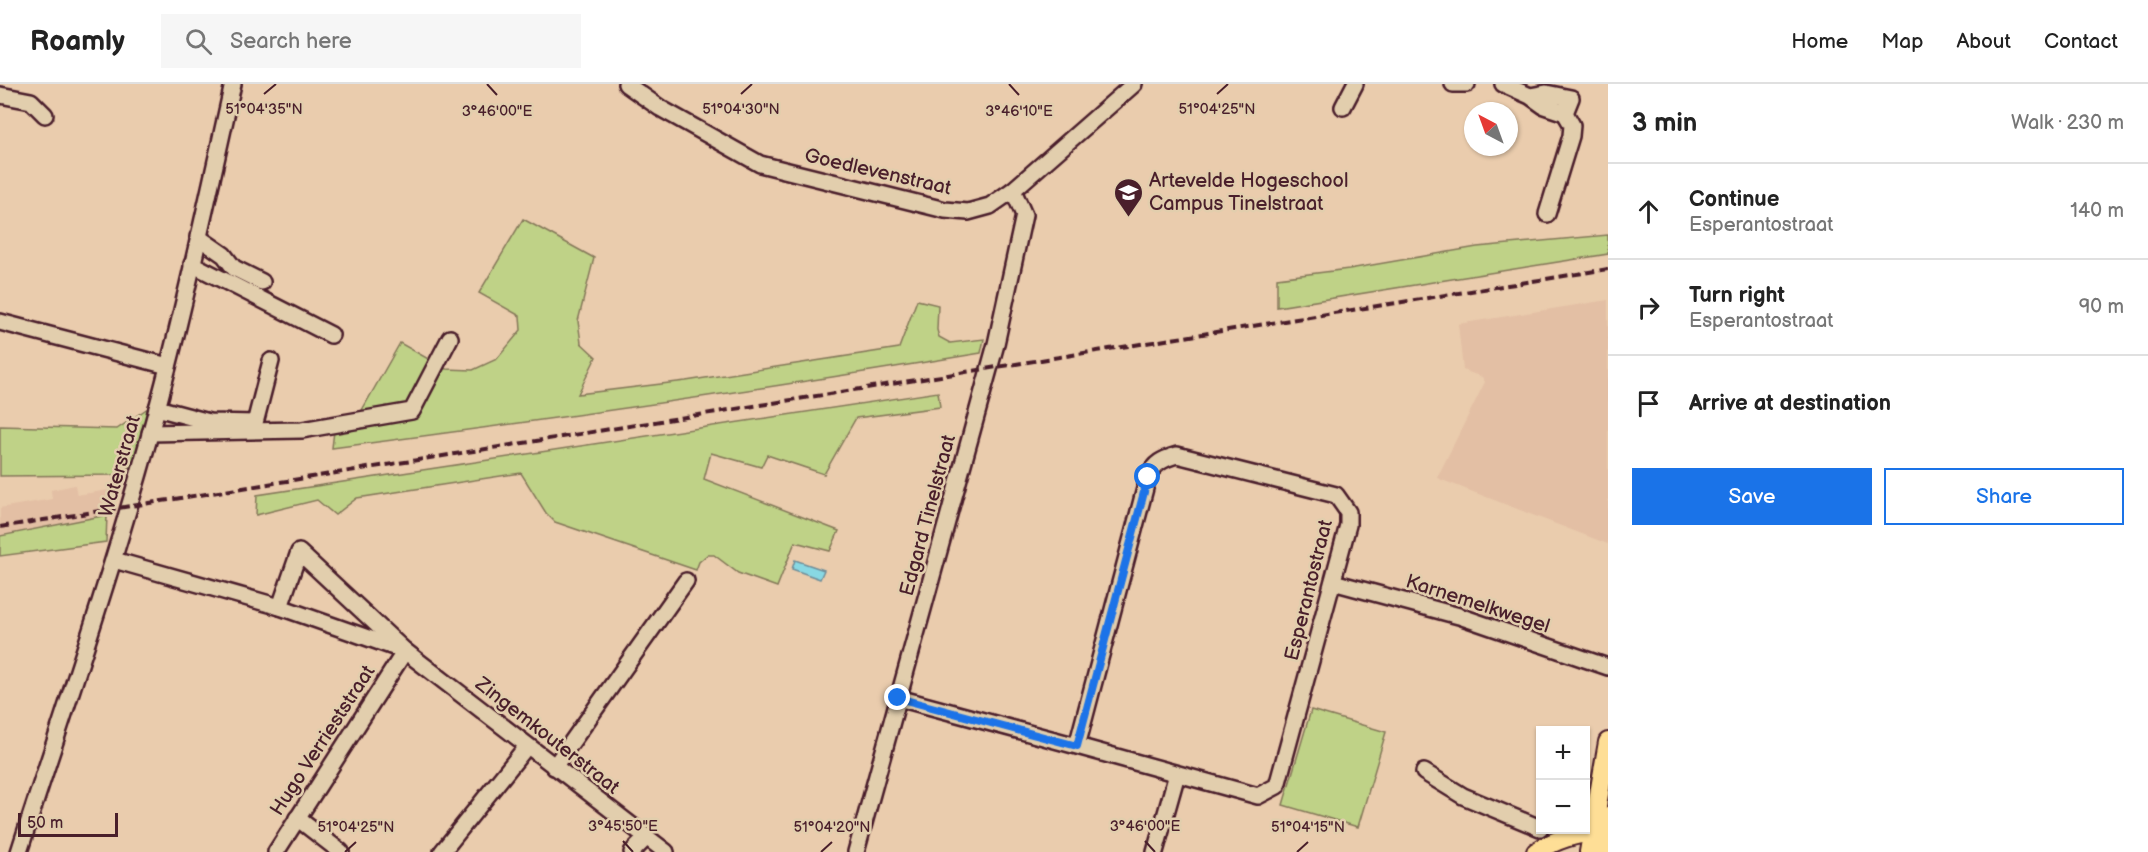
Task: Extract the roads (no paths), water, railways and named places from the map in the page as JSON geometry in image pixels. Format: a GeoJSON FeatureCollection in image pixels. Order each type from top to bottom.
{"type":"FeatureCollection","features":[{"type":"Feature","properties":{"kind":"main road"},"geometry":{"type":"LineString","coordinates":[[1590,852],[1603,834],[1608,742]]}},
{"type":"Feature","properties":{"kind":"main road"},"geometry":{"type":"LineString","coordinates":[[1536,852],[1545,834]]}},
{"type":"Feature","properties":{"kind":"street","name":"Waterstraat"},"geometry":{"type":"LineString","coordinates":[[19,852],[114,560],[157,408],[233,84]]}},
{"type":"Feature","properties":{"kind":"street","name":"Goedlevenstraat"},"geometry":{"type":"LineString","coordinates":[[626,84],[660,108],[760,164],[945,210],[968,212],[990,206],[1013,190],[1134,84]]}},
{"type":"Feature","properties":{"kind":"street"},"geometry":{"type":"LineString","coordinates":[[1343,107],[1355,84]]}},
{"type":"Feature","properties":{"kind":"street"},"geometry":{"type":"LineString","coordinates":[[1453,84],[1467,84]]}},
{"type":"Feature","properties":{"kind":"street"},"geometry":{"type":"LineString","coordinates":[[1503,84],[1530,96],[1544,106],[1565,113],[1572,125],[1547,214]]}},
{"type":"Feature","properties":{"kind":"street"},"geometry":{"type":"LineString","coordinates":[[0,95],[31,101],[45,115]]}},
{"type":"Feature","properties":{"kind":"street","name":"Edgard Tinelstraat"},"geometry":{"type":"LineString","coordinates":[[856,852],[996,344],[1024,215],[1013,190]]}},
{"type":"Feature","properties":{"kind":"street"},"geometry":{"type":"LineString","coordinates":[[198,237],[224,255],[234,268],[262,282]]}},
{"type":"Feature","properties":{"kind":"street"},"geometry":{"type":"LineString","coordinates":[[192,264],[331,335]]}},
{"type":"Feature","properties":{"kind":"street"},"geometry":{"type":"LineString","coordinates":[[0,322],[168,366]]}},
{"type":"Feature","properties":{"kind":"street"},"geometry":{"type":"LineString","coordinates":[[150,433],[302,430],[412,411],[450,338]]}},
{"type":"Feature","properties":{"kind":"street"},"geometry":{"type":"LineString","coordinates":[[157,408],[209,422],[255,423],[271,361]]}},
{"type":"Feature","properties":{"kind":"street","name":"Esperantostraat"},"geometry":{"type":"LineString","coordinates":[[898,698],[1258,796],[1277,786],[1348,525],[1348,512],[1336,495],[1177,455],[1163,459],[1156,464],[1148,477],[1077,746]]}},
{"type":"Feature","properties":{"kind":"street","name":"Zingemkouterstraat"},"geometry":{"type":"LineString","coordinates":[[280,607],[299,552],[405,651],[666,852]]}},
{"type":"Feature","properties":{"kind":"street","name":"Zingemkouterstraat"},"geometry":{"type":"LineString","coordinates":[[114,560],[280,607],[405,651]]}},
{"type":"Feature","properties":{"kind":"street"},"geometry":{"type":"LineString","coordinates":[[554,767],[686,581]]}},
{"type":"Feature","properties":{"kind":"street","name":"Karnemelkwegel"},"geometry":{"type":"LineString","coordinates":[[1333,582],[1459,616],[1608,667]]}},
{"type":"Feature","properties":{"kind":"street","name":"Hugo Verrieststraat"},"geometry":{"type":"LineString","coordinates":[[276,852],[405,651]]}},
{"type":"Feature","properties":{"kind":"street"},"geometry":{"type":"LineString","coordinates":[[442,852],[526,746]]}},
{"type":"Feature","properties":{"kind":"street"},"geometry":{"type":"LineString","coordinates":[[1424,772],[1463,796],[1536,829]]}},
{"type":"Feature","properties":{"kind":"street"},"geometry":{"type":"LineString","coordinates":[[1155,852],[1177,774]]}},
{"type":"Feature","properties":{"kind":"street"},"geometry":{"type":"LineString","coordinates":[[297,818],[340,852]]}},
{"type":"Feature","properties":{"kind":"street"},"geometry":{"type":"LineString","coordinates":[[632,852],[646,838]]}},
{"type":"Feature","properties":{"kind":"water"},"geometry":{"type":"Polygon","coordinates":[[[795,560],[824,570],[820,579],[792,569],[795,560]]]}},
{"type":"Feature","properties":{"kind":"railway"},"geometry":{"type":"LineString","coordinates":[[0,527],[1608,269]]}},
{"type":"Feature","properties":{"kind":"place","name":"Artevelde Hogeschool Campus Tinelstraat"},"geometry":{"type":"Point","coordinates":[1128,218]}}]}
